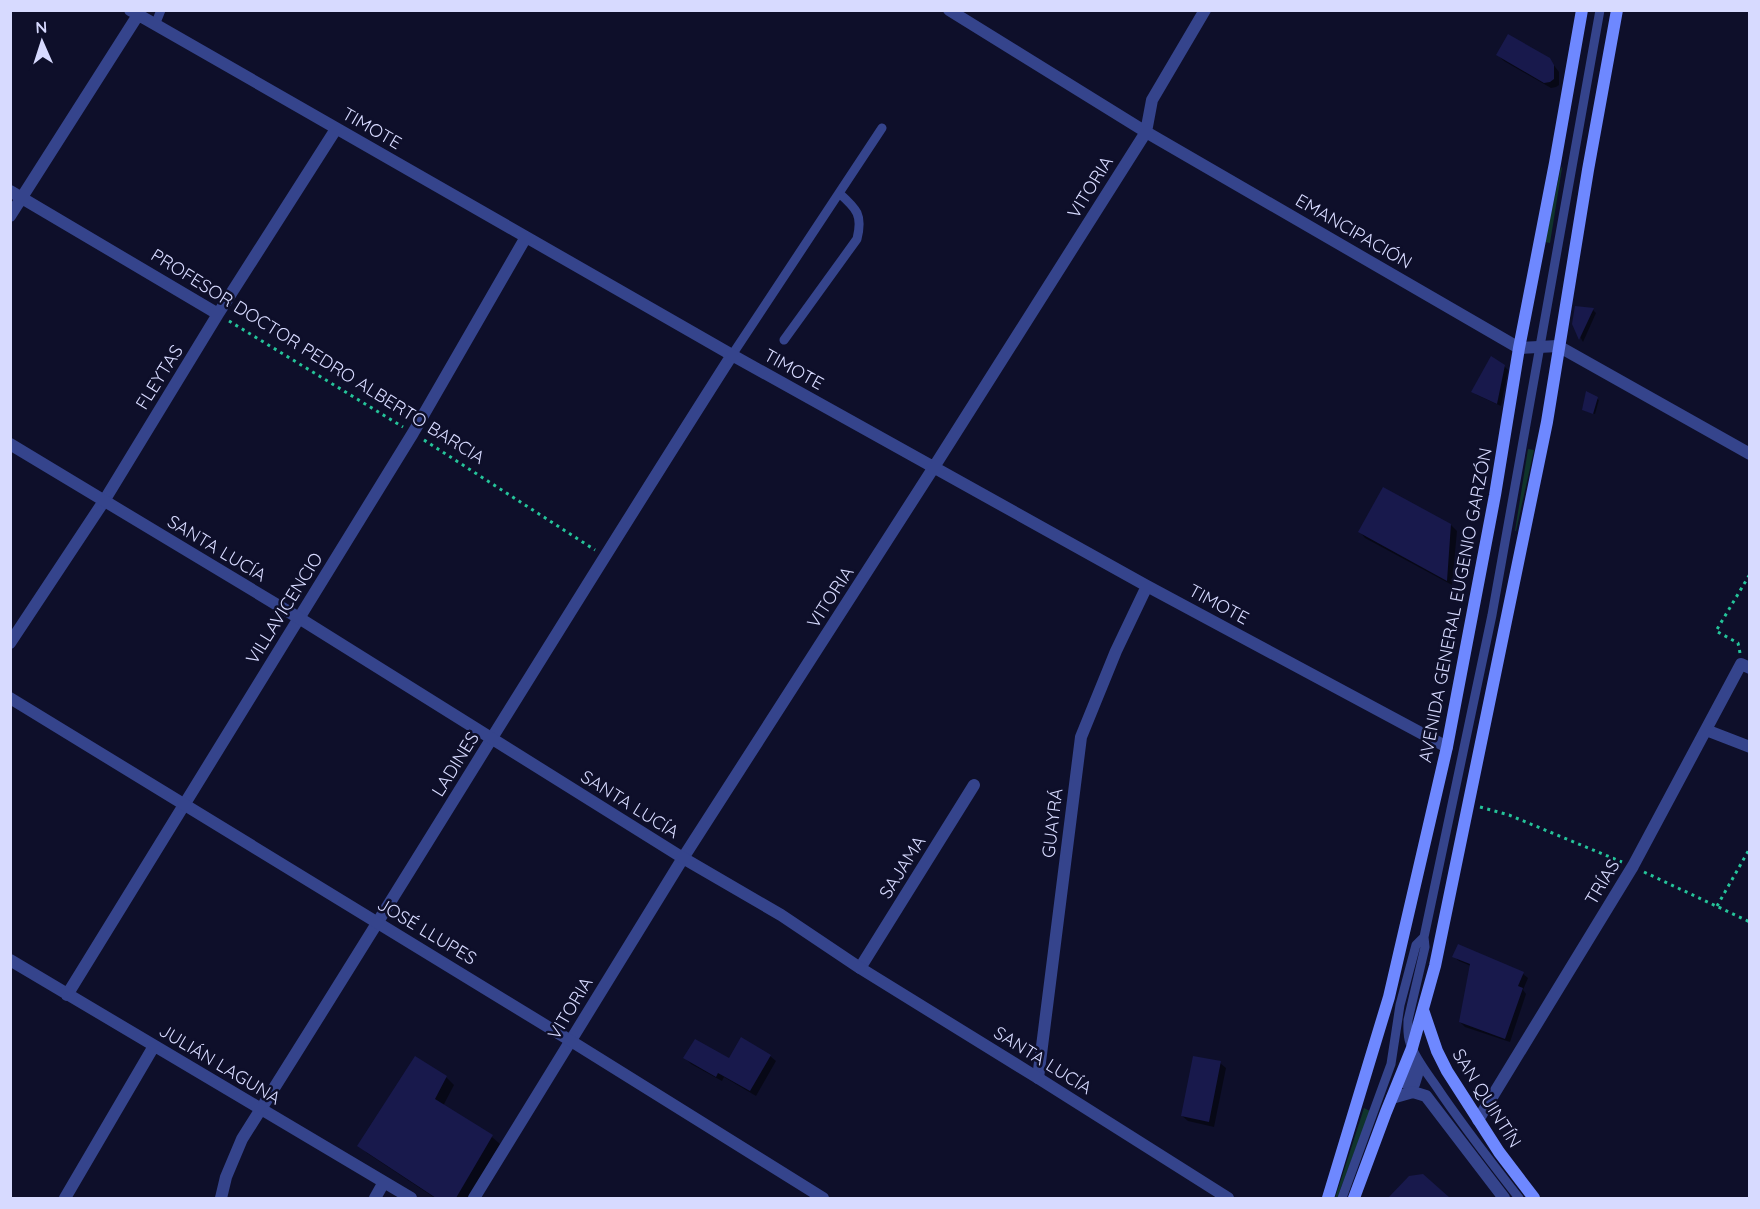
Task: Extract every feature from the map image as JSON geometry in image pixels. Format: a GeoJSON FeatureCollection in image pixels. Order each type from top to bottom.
{"type":"FeatureCollection","features":[{"type":"Feature","properties":{"kind":"main road","name":"AVENIDA GENERAL EUGENIO GARZÓN"},"geometry":{"type":"LineString","coordinates":[[1328,1198],[1389,997],[1447,747],[1496,495],[1519,348],[1582,10]]}},
{"type":"Feature","properties":{"kind":"main road","name":"AVENIDA GENERAL EUGENIO GARZÓN"},"geometry":{"type":"LineString","coordinates":[[1354,1198],[1412,1048],[1435,966],[1547,422],[1558,346],[1617,10]]}},
{"type":"Feature","properties":{"kind":"main road","name":"SAN QUINTÍN"},"geometry":{"type":"LineString","coordinates":[[1423,1010],[1437,1051],[1447,1071],[1499,1152],[1534,1198]]}},
{"type":"Feature","properties":{"kind":"street","name":"EMANCIPACIÓN"},"geometry":{"type":"LineString","coordinates":[[949,10],[1146,132],[1519,348]]}},
{"type":"Feature","properties":{"kind":"street","name":"VITORIA"},"geometry":{"type":"LineString","coordinates":[[474,1198],[683,858],[1146,132],[1152,100],[1205,10]]}},
{"type":"Feature","properties":{"kind":"street","name":"TIMOTE"},"geometry":{"type":"LineString","coordinates":[[134,13],[732,355],[1147,586],[1447,747]]}},
{"type":"Feature","properties":{"kind":"street"},"geometry":{"type":"LineString","coordinates":[[10,216],[16,194],[134,13]]}},
{"type":"Feature","properties":{"kind":"street","name":"FLEYTAS"},"geometry":{"type":"LineString","coordinates":[[10,643],[104,501],[218,314],[336,129]]}},
{"type":"Feature","properties":{"kind":"street","name":"PROFESOR DOCTOR PEDRO ALBERTO BARCIA"},"geometry":{"type":"LineString","coordinates":[[16,194],[218,314]]}},
{"type":"Feature","properties":{"kind":"street","name":"VILLAVICENCIO"},"geometry":{"type":"LineString","coordinates":[[67,995],[412,433],[526,237]]}},
{"type":"Feature","properties":{"kind":"street"},"geometry":{"type":"LineString","coordinates":[[1519,348],[1558,346],[1749,454]]}},
{"type":"Feature","properties":{"kind":"street","name":"LADINES"},"geometry":{"type":"LineString","coordinates":[[221,1198],[233,1158],[242,1138],[604,556],[732,355]]}},
{"type":"Feature","properties":{"kind":"street","name":"SANTA LUCÍA"},"geometry":{"type":"LineString","coordinates":[[10,444],[299,618],[683,858],[781,915],[860,968],[1228,1198]]}},
{"type":"Feature","properties":{"kind":"street","name":"GUAYRÁ"},"geometry":{"type":"LineString","coordinates":[[1038,1078],[1081,737],[1116,651],[1147,586]]}},
{"type":"Feature","properties":{"kind":"street","name":"TRÍAS"},"geometry":{"type":"LineString","coordinates":[[1478,1120],[1633,866],[1706,730],[1745,666]]}},
{"type":"Feature","properties":{"kind":"street","name":"JOSÉ LLUPES"},"geometry":{"type":"LineString","coordinates":[[10,698],[823,1198]]}},
{"type":"Feature","properties":{"kind":"street"},"geometry":{"type":"LineString","coordinates":[[1706,730],[1749,747]]}},
{"type":"Feature","properties":{"kind":"street","name":"SAJAMA"},"geometry":{"type":"LineString","coordinates":[[860,968],[974,785]]}},
{"type":"Feature","properties":{"kind":"street","name":"JULIÁN LAGUNA"},"geometry":{"type":"LineString","coordinates":[[10,960],[411,1198]]}},
{"type":"Feature","properties":{"kind":"street"},"geometry":{"type":"LineString","coordinates":[[65,1198],[154,1046]]}},
{"type":"Feature","properties":{"kind":"street"},"geometry":{"type":"LineString","coordinates":[[1392,1098],[1413,1092],[1426,1096],[1504,1198]]}},
{"type":"Feature","properties":{"kind":"street"},"geometry":{"type":"LineString","coordinates":[[375,1198],[384,1182]]}},
{"type":"Feature","properties":{"kind":"lane"},"geometry":{"type":"LineString","coordinates":[[155,25],[161,10]]}},
{"type":"Feature","properties":{"kind":"lane","name":"AVENIDA GENERAL EUGENIO GARZÓN"},"geometry":{"type":"LineString","coordinates":[[1412,1048],[1409,1040],[1408,1020],[1425,947],[1424,937],[1492,615],[1600,10]]}},
{"type":"Feature","properties":{"kind":"lane"},"geometry":{"type":"LineString","coordinates":[[732,355],[882,128]]}},
{"type":"Feature","properties":{"kind":"lane"},"geometry":{"type":"LineString","coordinates":[[784,340],[857,239],[860,226],[858,215],[853,205],[839,193]]}},
{"type":"Feature","properties":{"kind":"lane","name":"AVENIDA GENERAL EUGENIO GARZÓN"},"geometry":{"type":"LineString","coordinates":[[1342,1198],[1391,1064],[1400,1005],[1416,945],[1424,937]]}},
{"type":"Feature","properties":{"kind":"lane","name":"SAN QUINTÍN"},"geometry":{"type":"LineString","coordinates":[[1412,1048],[1459,1120],[1519,1198]]}},
{"type":"Feature","properties":{"kind":"path","name":"PROFESOR DOCTOR PEDRO ALBERTO BARCIA"},"geometry":{"type":"LineString","coordinates":[[218,314],[412,433],[604,556]]}},
{"type":"Feature","properties":{"kind":"path"},"geometry":{"type":"LineString","coordinates":[[1745,666],[1738,642],[1716,631],[1749,574]]}},
{"type":"Feature","properties":{"kind":"path"},"geometry":{"type":"LineString","coordinates":[[1469,805],[1509,815],[1633,866],[1749,922]]}},
{"type":"Feature","properties":{"kind":"path"},"geometry":{"type":"LineString","coordinates":[[1717,906],[1749,848]]}},
{"type":"Feature","properties":{"kind":"green space"},"geometry":{"type":"Polygon","coordinates":[[[1562,168],[1550,243],[1545,242],[1562,168]]]}},
{"type":"Feature","properties":{"kind":"green space"},"geometry":{"type":"Polygon","coordinates":[[[1528,449],[1534,450],[1515,531],[1528,449]]]}},
{"type":"Feature","properties":{"kind":"green space"},"geometry":{"type":"Polygon","coordinates":[[[1364,1108],[1370,1111],[1337,1198],[1335,1198],[1364,1108]]]}},
{"type":"Feature","properties":{"kind":"building"},"geometry":{"type":"Polygon","coordinates":[[[1508,34],[1550,58],[1554,65],[1554,79],[1544,83],[1496,55],[1508,34]]]}},
{"type":"Feature","properties":{"kind":"building"},"geometry":{"type":"Polygon","coordinates":[[[1575,306],[1594,308],[1579,340],[1572,324],[1575,306]]]}},
{"type":"Feature","properties":{"kind":"building"},"geometry":{"type":"Polygon","coordinates":[[[1491,356],[1505,365],[1497,404],[1471,392],[1491,356]]]}},
{"type":"Feature","properties":{"kind":"building"},"geometry":{"type":"Polygon","coordinates":[[[1586,391],[1598,397],[1593,414],[1582,410],[1586,391]]]}},
{"type":"Feature","properties":{"kind":"building"},"geometry":{"type":"Polygon","coordinates":[[[1383,487],[1451,524],[1447,581],[1358,532],[1383,487]]]}},
{"type":"Feature","properties":{"kind":"building"},"geometry":{"type":"Polygon","coordinates":[[[1458,944],[1524,972],[1518,986],[1523,988],[1505,1039],[1459,1022],[1470,964],[1452,957],[1458,944]]]}},
{"type":"Feature","properties":{"kind":"building"},"geometry":{"type":"Polygon","coordinates":[[[741,1037],[771,1055],[750,1091],[718,1073],[716,1077],[683,1058],[695,1039],[729,1058],[741,1037]]]}},
{"type":"Feature","properties":{"kind":"building"},"geometry":{"type":"Polygon","coordinates":[[[415,1056],[447,1076],[435,1099],[493,1135],[456,1198],[436,1198],[357,1146],[415,1056]]]}},
{"type":"Feature","properties":{"kind":"building"},"geometry":{"type":"Polygon","coordinates":[[[1193,1056],[1221,1061],[1209,1122],[1181,1116],[1193,1056]]]}},
{"type":"Feature","properties":{"kind":"building"},"geometry":{"type":"Polygon","coordinates":[[[1423,1174],[1450,1198],[1388,1198],[1409,1176],[1423,1174]]]}}]}
